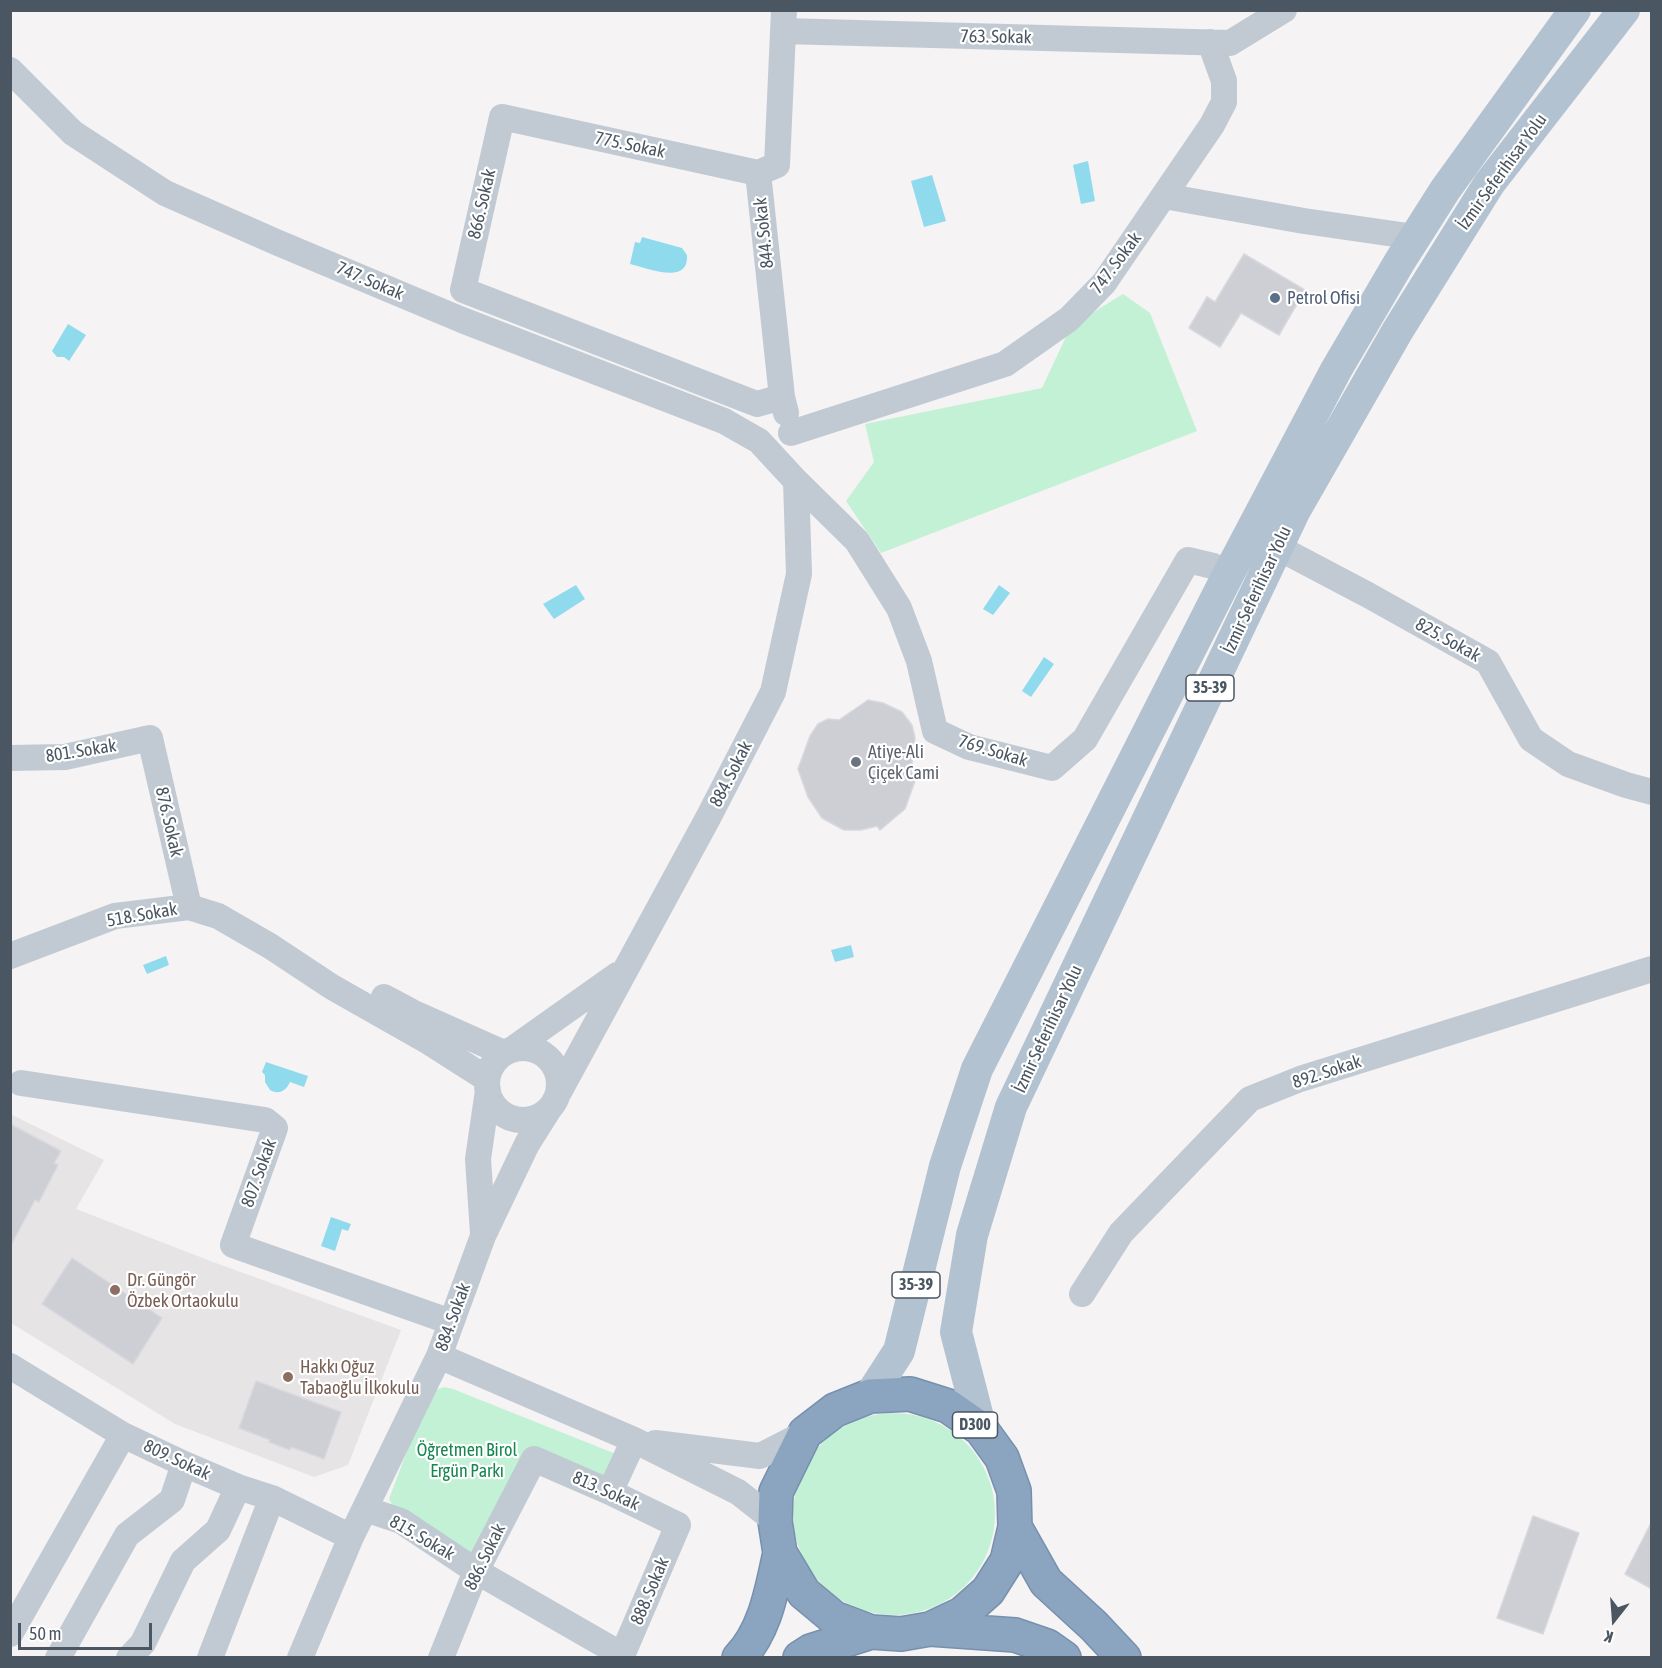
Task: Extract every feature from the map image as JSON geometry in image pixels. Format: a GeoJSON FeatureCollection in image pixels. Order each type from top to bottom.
{"type":"FeatureCollection","features":[{"type":"Feature","properties":{"kind":"highway","name":"D300"},"geometry":{"type":"LineString","coordinates":[[739,1658],[747,1650],[768,1606],[780,1553],[775,1521],[776,1492],[805,1433],[835,1410],[870,1396],[910,1395],[948,1406],[981,1429],[1002,1458],[1014,1491],[1016,1527]]}},
{"type":"Feature","properties":{"kind":"highway"},"geometry":{"type":"LineString","coordinates":[[930,1629],[962,1614],[988,1591],[1006,1561],[1016,1527]]}},
{"type":"Feature","properties":{"kind":"highway"},"geometry":{"type":"LineString","coordinates":[[1016,1527],[1046,1582],[1094,1626],[1124,1658]]}},
{"type":"Feature","properties":{"kind":"highway"},"geometry":{"type":"LineString","coordinates":[[780,1553],[804,1593],[834,1618],[871,1632],[901,1634],[930,1629],[1015,1635],[1047,1646],[1065,1658]]}},
{"type":"Feature","properties":{"kind":"highway"},"geometry":{"type":"LineString","coordinates":[[800,1658],[811,1651],[871,1632]]}},
{"type":"Feature","properties":{"kind":"main road","name":"İzmir Seferihisar Yolu"},"geometry":{"type":"LineString","coordinates":[[870,1396],[899,1351],[945,1166],[977,1069],[1229,573],[1335,370],[1415,237],[1445,190],[1575,10]]}},
{"type":"Feature","properties":{"kind":"main road","name":"İzmir Seferihisar Yolu"},"geometry":{"type":"LineString","coordinates":[[981,1429],[956,1332],[972,1235],[1011,1107],[1295,510],[1398,330],[1489,184],[1624,10]]}},
{"type":"Feature","properties":{"kind":"street"},"geometry":{"type":"LineString","coordinates":[[1210,42],[1230,43],[1284,10]]}},
{"type":"Feature","properties":{"kind":"street","name":"763. Sokak"},"geometry":{"type":"LineString","coordinates":[[783,21],[1210,42]]}},
{"type":"Feature","properties":{"kind":"street","name":"844. Sokak"},"geometry":{"type":"LineString","coordinates":[[783,21],[777,165],[758,173],[782,397],[791,433]]}},
{"type":"Feature","properties":{"kind":"street","name":"747. Sokak"},"geometry":{"type":"LineString","coordinates":[[791,433],[1005,364],[1069,319],[1104,283],[1212,125],[1224,102],[1224,81],[1210,42]]}},
{"type":"Feature","properties":{"kind":"street","name":"747. Sokak"},"geometry":{"type":"LineString","coordinates":[[10,70],[73,133],[165,193],[462,320],[724,421],[759,441]]}},
{"type":"Feature","properties":{"kind":"street","name":"775. Sokak"},"geometry":{"type":"LineString","coordinates":[[502,117],[758,173]]}},
{"type":"Feature","properties":{"kind":"street","name":"866. Sokak"},"geometry":{"type":"LineString","coordinates":[[502,117],[463,290],[757,404],[782,397]]}},
{"type":"Feature","properties":{"kind":"street"},"geometry":{"type":"LineString","coordinates":[[1164,196],[1304,221],[1415,237]]}},
{"type":"Feature","properties":{"kind":"street"},"geometry":{"type":"LineString","coordinates":[[791,433],[759,441],[796,481]]}},
{"type":"Feature","properties":{"kind":"street","name":"769. Sokak"},"geometry":{"type":"LineString","coordinates":[[796,481],[857,542],[899,608],[919,661],[935,731],[969,747],[1052,768],[1085,739],[1188,560],[1213,566],[1229,573]]}},
{"type":"Feature","properties":{"kind":"street","name":"884. Sokak"},"geometry":{"type":"LineString","coordinates":[[300,1658],[351,1537],[439,1356],[483,1236],[527,1144],[554,1100],[708,818],[773,692],[799,574],[796,481]]}},
{"type":"Feature","properties":{"kind":"street","name":"825. Sokak"},"geometry":{"type":"LineString","coordinates":[[1277,547],[1488,662],[1531,739],[1568,764],[1652,792]]}},
{"type":"Feature","properties":{"kind":"street","name":"801. Sokak"},"geometry":{"type":"LineString","coordinates":[[10,758],[65,757],[150,738]]}},
{"type":"Feature","properties":{"kind":"street","name":"876. Sokak"},"geometry":{"type":"LineString","coordinates":[[150,738],[189,907]]}},
{"type":"Feature","properties":{"kind":"street","name":"518. Sokak"},"geometry":{"type":"LineString","coordinates":[[10,956],[115,916],[189,907],[218,916],[270,946],[332,987],[429,1042],[487,1084]]}},
{"type":"Feature","properties":{"kind":"street","name":"518. Sokak"},"geometry":{"type":"LineString","coordinates":[[270,946],[313,960],[412,1012],[509,1050]]}},
{"type":"Feature","properties":{"kind":"street","name":"892. Sokak"},"geometry":{"type":"LineString","coordinates":[[1082,1294],[1121,1233],[1250,1099],[1300,1079],[1652,969]]}},
{"type":"Feature","properties":{"kind":"street"},"geometry":{"type":"LineString","coordinates":[[483,1236],[478,1159],[490,1069],[496,1060],[509,1050],[579,1004],[625,970]]}},
{"type":"Feature","properties":{"kind":"street"},"geometry":{"type":"LineString","coordinates":[[487,1084],[491,1100],[498,1110],[518,1119],[529,1119],[540,1115],[554,1100],[559,1079],[556,1068],[548,1058],[526,1047],[509,1050]]}},
{"type":"Feature","properties":{"kind":"street","name":"807. Sokak"},"geometry":{"type":"LineString","coordinates":[[21,1083],[265,1120],[275,1128],[233,1245],[451,1322]]}},
{"type":"Feature","properties":{"kind":"street"},"geometry":{"type":"LineString","coordinates":[[439,1356],[634,1440],[738,1492],[775,1521]]}},
{"type":"Feature","properties":{"kind":"street","name":"809. Sokak"},"geometry":{"type":"LineString","coordinates":[[10,1366],[123,1435],[238,1487],[272,1498],[351,1537]]}},
{"type":"Feature","properties":{"kind":"street"},"geometry":{"type":"LineString","coordinates":[[634,1440],[760,1456],[805,1433]]}},
{"type":"Feature","properties":{"kind":"street"},"geometry":{"type":"LineString","coordinates":[[10,1634],[123,1435]]}},
{"type":"Feature","properties":{"kind":"street"},"geometry":{"type":"LineString","coordinates":[[610,1492],[634,1440]]}},
{"type":"Feature","properties":{"kind":"street","name":"813. Sokak"},"geometry":{"type":"LineString","coordinates":[[534,1459],[678,1525]]}},
{"type":"Feature","properties":{"kind":"street","name":"886. Sokak"},"geometry":{"type":"LineString","coordinates":[[441,1658],[476,1570],[534,1459]]}},
{"type":"Feature","properties":{"kind":"street"},"geometry":{"type":"LineString","coordinates":[[58,1658],[127,1535],[172,1500],[184,1464]]}},
{"type":"Feature","properties":{"kind":"street"},"geometry":{"type":"LineString","coordinates":[[129,1658],[143,1643],[183,1561],[218,1530],[238,1487]]}},
{"type":"Feature","properties":{"kind":"street"},"geometry":{"type":"LineString","coordinates":[[210,1658],[272,1498]]}},
{"type":"Feature","properties":{"kind":"street","name":"815. Sokak"},"geometry":{"type":"LineString","coordinates":[[365,1509],[401,1521],[476,1570],[622,1656]]}},
{"type":"Feature","properties":{"kind":"street","name":"888. Sokak"},"geometry":{"type":"LineString","coordinates":[[622,1656],[678,1525]]}},
{"type":"Feature","properties":{"kind":"shaded area"},"geometry":{"type":"Polygon","coordinates":[[[10,1114],[104,1160],[76,1209],[213,1262],[401,1330],[348,1465],[314,1477],[175,1424],[11,1323],[10,1114]]]}},
{"type":"Feature","properties":{"kind":"green space"},"geometry":{"type":"Polygon","coordinates":[[[1123,294],[1150,313],[1197,431],[881,553],[846,501],[874,462],[865,424],[1042,388],[1071,326],[1123,294]]]}},
{"type":"Feature","properties":{"kind":"green space","name":"Öğretmen Birol Ergün Parkı"},"geometry":{"type":"Polygon","coordinates":[[[444,1387],[626,1458],[613,1486],[545,1454],[476,1571],[401,1521],[389,1499],[429,1393],[444,1387]]]}},
{"type":"Feature","properties":{"kind":"green space"},"geometry":{"type":"Polygon","coordinates":[[[894,1413],[914,1415],[933,1421],[950,1430],[972,1450],[987,1475],[993,1494],[995,1514],[993,1534],[987,1553],[978,1570],[958,1592],[933,1607],[914,1613],[894,1615],[874,1613],[855,1607],[838,1598],[816,1578],[801,1553],[795,1534],[793,1514],[795,1494],[801,1475],[810,1458],[830,1436],[855,1421],[874,1415],[894,1413]]]}},
{"type":"Feature","properties":{"kind":"water"},"geometry":{"type":"Polygon","coordinates":[[[1088,161],[1095,201],[1081,204],[1073,165],[1088,161]]]}},
{"type":"Feature","properties":{"kind":"water"},"geometry":{"type":"Polygon","coordinates":[[[932,175],[946,221],[924,227],[911,181],[932,175]]]}},
{"type":"Feature","properties":{"kind":"water"},"geometry":{"type":"Polygon","coordinates":[[[642,237],[682,248],[687,255],[686,264],[681,270],[666,273],[630,264],[635,242],[640,243],[642,237]]]}},
{"type":"Feature","properties":{"kind":"water"},"geometry":{"type":"Polygon","coordinates":[[[68,324],[86,335],[69,361],[64,357],[57,357],[52,351],[68,324]]]}},
{"type":"Feature","properties":{"kind":"water"},"geometry":{"type":"Polygon","coordinates":[[[576,585],[585,599],[554,619],[543,604],[576,585]]]}},
{"type":"Feature","properties":{"kind":"water"},"geometry":{"type":"Polygon","coordinates":[[[999,585],[1010,593],[993,615],[983,609],[999,585]]]}},
{"type":"Feature","properties":{"kind":"water"},"geometry":{"type":"Polygon","coordinates":[[[1044,657],[1054,664],[1031,697],[1022,691],[1044,657]]]}},
{"type":"Feature","properties":{"kind":"water"},"geometry":{"type":"Polygon","coordinates":[[[851,945],[854,957],[835,962],[831,950],[851,945]]]}},
{"type":"Feature","properties":{"kind":"water"},"geometry":{"type":"Polygon","coordinates":[[[166,956],[169,965],[147,974],[143,965],[166,956]]]}},
{"type":"Feature","properties":{"kind":"water"},"geometry":{"type":"Polygon","coordinates":[[[266,1062],[308,1076],[304,1087],[290,1082],[282,1091],[270,1090],[262,1072],[266,1062]]]}},
{"type":"Feature","properties":{"kind":"water"},"geometry":{"type":"Polygon","coordinates":[[[331,1217],[351,1224],[348,1231],[342,1229],[335,1251],[321,1246],[331,1217]]]}},
{"type":"Feature","properties":{"kind":"building"},"geometry":{"type":"Polygon","coordinates":[[[1244,254],[1305,290],[1279,335],[1241,313],[1220,347],[1189,328],[1207,297],[1215,302],[1244,254]]]}},
{"type":"Feature","properties":{"kind":"building","name":"Atiye-Ali Çiçek Cami"},"geometry":{"type":"Polygon","coordinates":[[[868,700],[883,703],[902,712],[912,725],[915,738],[911,772],[916,778],[905,809],[880,830],[877,826],[861,830],[844,830],[822,818],[808,797],[798,769],[810,736],[818,724],[828,719],[839,720],[868,700]]]}},
{"type":"Feature","properties":{"kind":"building"},"geometry":{"type":"Polygon","coordinates":[[[10,1124],[61,1151],[54,1163],[58,1165],[39,1202],[35,1200],[10,1247],[10,1124]]]}},
{"type":"Feature","properties":{"kind":"building","name":"Dr. Güngör Özbek Ortaokulu"},"geometry":{"type":"Polygon","coordinates":[[[72,1258],[162,1318],[133,1364],[42,1304],[72,1258]]]}},
{"type":"Feature","properties":{"kind":"building","name":"Hakkı Oğuz Tabaoğlu İlkokulu"},"geometry":{"type":"Polygon","coordinates":[[[256,1381],[341,1412],[324,1459],[291,1447],[290,1450],[239,1428],[256,1381]]]}},
{"type":"Feature","properties":{"kind":"building"},"geometry":{"type":"Polygon","coordinates":[[[1533,1516],[1579,1533],[1543,1634],[1497,1618],[1533,1516]]]}},
{"type":"Feature","properties":{"kind":"building"},"geometry":{"type":"Polygon","coordinates":[[[1652,1521],[1652,1589],[1625,1574],[1652,1521]]]}},
{"type":"Feature","properties":{"kind":"place","name":"Petrol Ofisi"},"geometry":{"type":"Point","coordinates":[1275,298]}},
{"type":"Feature","properties":{"kind":"place","name":"Atiye-Ali Çiçek Cami"},"geometry":{"type":"Point","coordinates":[856,762]}},
{"type":"Feature","properties":{"kind":"place","name":"Dr. Güngör Özbek Ortaokulu"},"geometry":{"type":"Point","coordinates":[115,1290]}},
{"type":"Feature","properties":{"kind":"place","name":"Hakkı Oğuz Tabaoğlu İlkokulu"},"geometry":{"type":"Point","coordinates":[288,1377]}}]}
